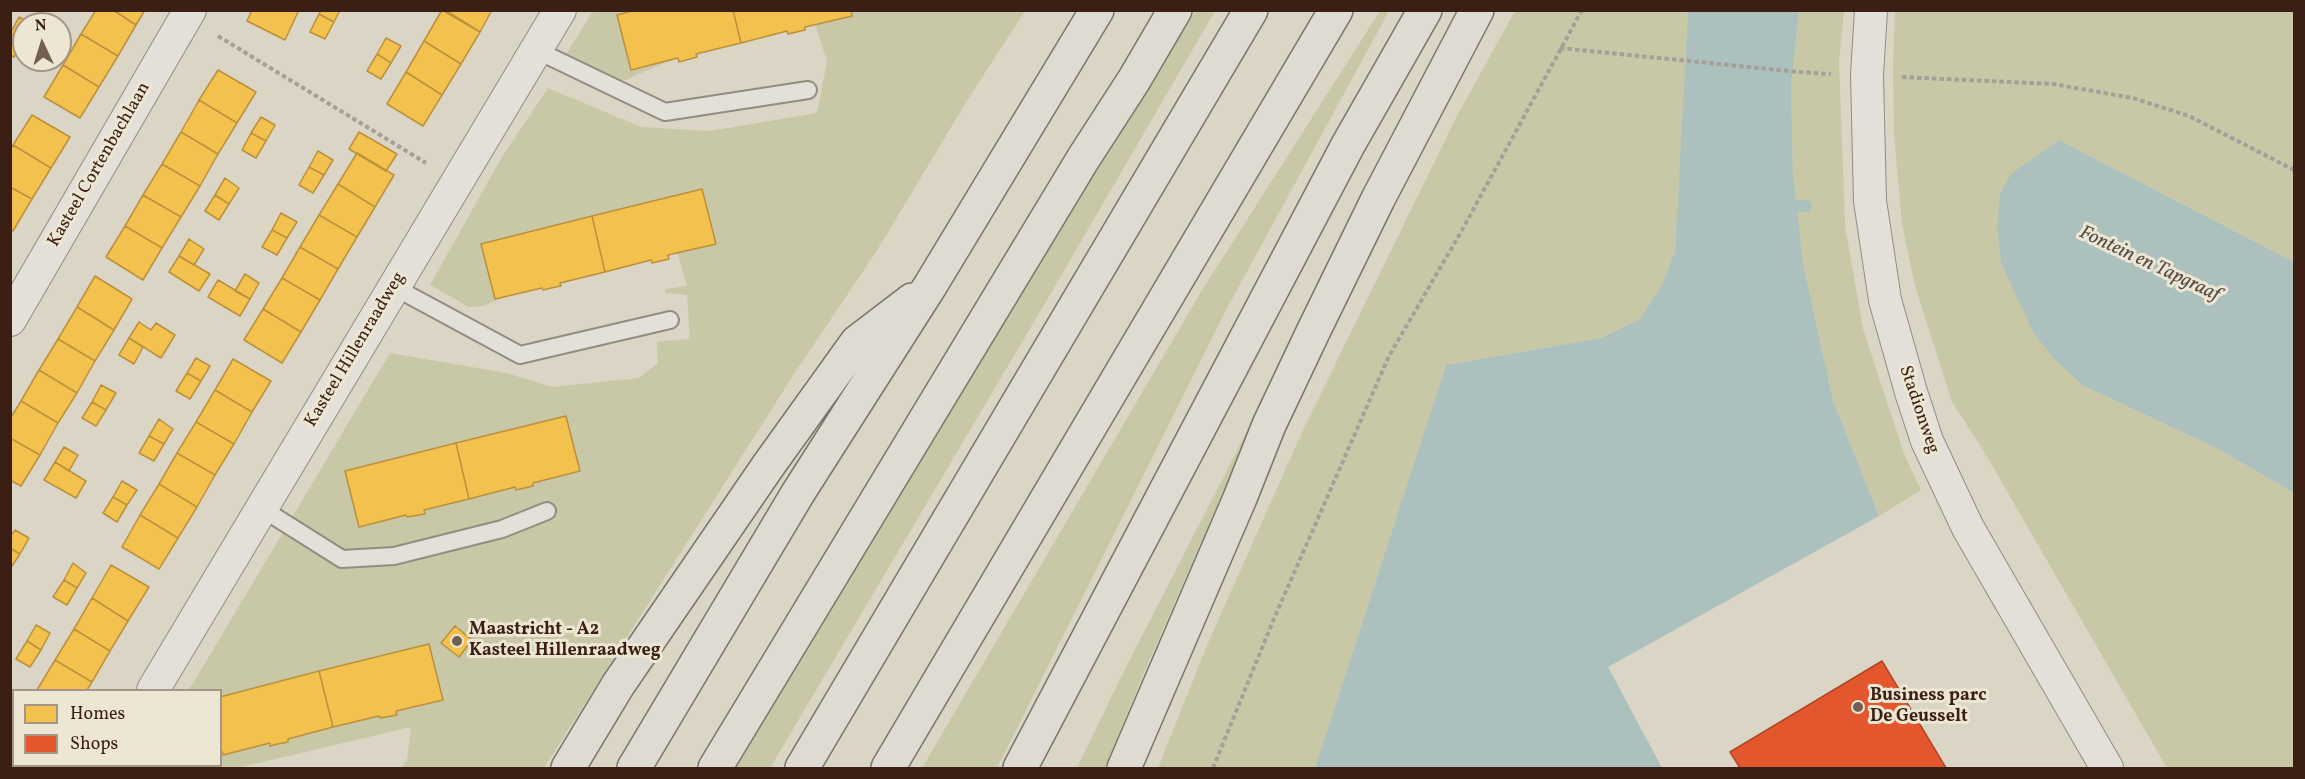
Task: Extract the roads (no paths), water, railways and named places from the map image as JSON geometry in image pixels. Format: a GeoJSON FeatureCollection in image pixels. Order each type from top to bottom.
{"type":"FeatureCollection","features":[{"type":"Feature","properties":{"kind":"highway"},"geometry":{"type":"LineString","coordinates":[[634,768],[798,494],[930,286],[1097,10]]}},
{"type":"Feature","properties":{"kind":"highway"},"geometry":{"type":"LineString","coordinates":[[715,768],[1175,10]]}},
{"type":"Feature","properties":{"kind":"highway"},"geometry":{"type":"LineString","coordinates":[[802,768],[1251,10]]}},
{"type":"Feature","properties":{"kind":"highway"},"geometry":{"type":"LineString","coordinates":[[888,768],[1336,10]]}},
{"type":"Feature","properties":{"kind":"highway"},"geometry":{"type":"LineString","coordinates":[[1020,768],[1348,145],[1425,10]]}},
{"type":"Feature","properties":{"kind":"highway"},"geometry":{"type":"LineString","coordinates":[[1124,768],[1269,425],[1378,199],[1478,10]]}},
{"type":"Feature","properties":{"kind":"highway"},"geometry":{"type":"LineString","coordinates":[[568,768],[631,666],[856,342],[930,286]]}},
{"type":"Feature","properties":{"kind":"highway"},"geometry":{"type":"LineString","coordinates":[[1047,768],[1121,579]]}},
{"type":"Feature","properties":{"kind":"street","name":"Kasteel Hillenraadweg"},"geometry":{"type":"LineString","coordinates":[[154,689],[560,10]]}},
{"type":"Feature","properties":{"kind":"street","name":"Stadionweg"},"geometry":{"type":"LineString","coordinates":[[1871,10],[1867,75],[1870,201],[1877,255],[1897,347],[1927,441],[1968,528],[2108,768]]}},
{"type":"Feature","properties":{"kind":"street","name":"Kasteel Cortenbachlaan"},"geometry":{"type":"LineString","coordinates":[[10,320],[188,14]]}},
{"type":"Feature","properties":{"kind":"lane"},"geometry":{"type":"LineString","coordinates":[[536,50],[665,112],[808,90]]}},
{"type":"Feature","properties":{"kind":"lane"},"geometry":{"type":"LineString","coordinates":[[394,287],[520,355],[670,320]]}},
{"type":"Feature","properties":{"kind":"lane"},"geometry":{"type":"LineString","coordinates":[[261,508],[342,559],[394,556],[502,530],[547,511]]}},
{"type":"Feature","properties":{"kind":"water"},"geometry":{"type":"Polygon","coordinates":[[[1688,11],[1799,11],[1791,86],[1793,173],[1803,263],[1833,400],[1879,516],[1608,667],[1662,768],[1315,768],[1446,365],[1601,338],[1640,319],[1661,287],[1675,251],[1688,11]]]}},
{"type":"Feature","properties":{"kind":"water"},"geometry":{"type":"Polygon","coordinates":[[[2059,140],[2294,262],[2294,493],[2218,449],[2084,386],[2055,360],[2033,332],[2001,263],[1997,230],[2000,194],[2011,174],[2059,140]]]}},
{"type":"Feature","properties":{"kind":"waterway","name":"Fontein en Tapgraaf"},"geometry":{"type":"LineString","coordinates":[[1780,206],[1806,206]]}},
{"type":"Feature","properties":{"kind":"place","name":"Maastricht - A2 Kasteel Hillenraadweg"},"geometry":{"type":"Point","coordinates":[457,641]}},
{"type":"Feature","properties":{"kind":"place","name":"Business parc De Geusselt"},"geometry":{"type":"Point","coordinates":[1858,707]}}]}
